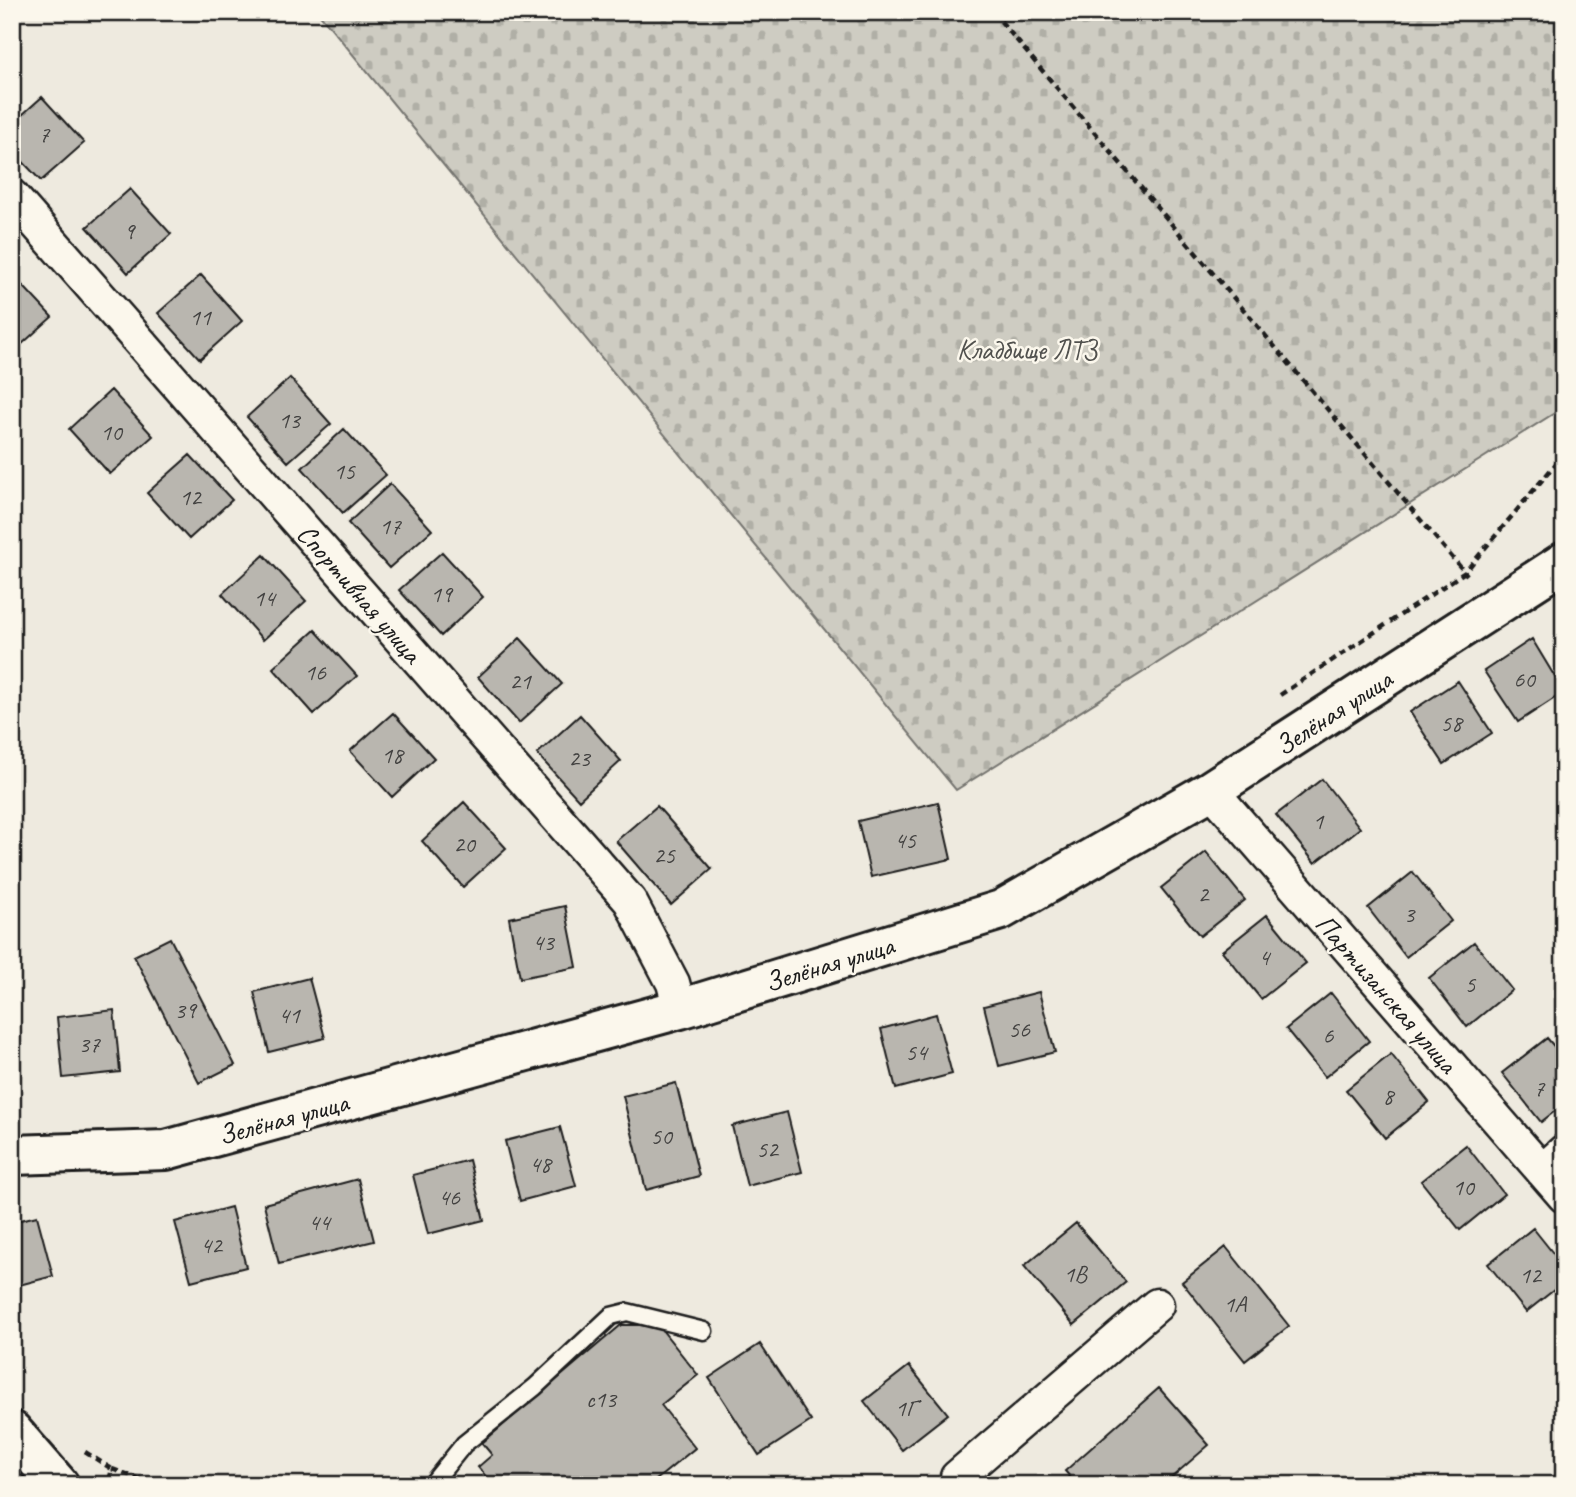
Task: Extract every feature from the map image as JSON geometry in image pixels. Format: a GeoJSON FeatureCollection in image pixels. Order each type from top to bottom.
{"type":"FeatureCollection","features":[{"type":"Feature","properties":{"kind":"street","name":"Спортивная улица"},"geometry":{"type":"LineString","coordinates":[[12,196],[630,901],[673,983],[680,1009]]}},
{"type":"Feature","properties":{"kind":"street","name":"Зелёная улица"},"geometry":{"type":"LineString","coordinates":[[12,1155],[166,1150],[680,1009],[1001,911],[1211,790],[1564,562]]}},
{"type":"Feature","properties":{"kind":"street","name":"Партизанская улица"},"geometry":{"type":"LineString","coordinates":[[1211,790],[1553,1161],[1564,1196]]}},
{"type":"Feature","properties":{"kind":"street"},"geometry":{"type":"LineString","coordinates":[[957,1485],[957,1477],[1157,1305]]}},
{"type":"Feature","properties":{"kind":"street"},"geometry":{"type":"LineString","coordinates":[[12,1430],[59,1485]]}},
{"type":"Feature","properties":{"kind":"lane"},"geometry":{"type":"LineString","coordinates":[[431,1485],[464,1444],[535,1387],[611,1317],[627,1312],[704,1331]]}},
{"type":"Feature","properties":{"kind":"path"},"geometry":{"type":"LineString","coordinates":[[993,12],[1494,607]]}},
{"type":"Feature","properties":{"kind":"path"},"geometry":{"type":"LineString","coordinates":[[1271,701],[1465,572],[1564,454]]}},
{"type":"Feature","properties":{"kind":"path"},"geometry":{"type":"LineString","coordinates":[[112,1469],[158,1485]]}},
{"type":"Feature","properties":{"kind":"green space","name":"Кладбище ЛТЗ"},"geometry":{"type":"Polygon","coordinates":[[[318,12],[1564,12],[1564,407],[956,790],[318,12]]]}},
{"type":"Feature","properties":{"kind":"building"},"geometry":{"type":"Polygon","coordinates":[[[42,97],[84,143],[41,181],[12,150],[12,124],[42,97]]]}},
{"type":"Feature","properties":{"kind":"building"},"geometry":{"type":"Polygon","coordinates":[[[130,189],[171,234],[128,273],[87,227],[130,189]]]}},
{"type":"Feature","properties":{"kind":"building"},"geometry":{"type":"Polygon","coordinates":[[[12,274],[52,317],[12,353],[12,274]]]}},
{"type":"Feature","properties":{"kind":"building"},"geometry":{"type":"Polygon","coordinates":[[[201,275],[242,321],[200,359],[158,313],[201,275]]]}},
{"type":"Feature","properties":{"kind":"building"},"geometry":{"type":"Polygon","coordinates":[[[290,378],[331,424],[288,462],[247,417],[290,378]]]}},
{"type":"Feature","properties":{"kind":"building"},"geometry":{"type":"Polygon","coordinates":[[[111,390],[153,436],[110,474],[69,429],[111,390]]]}},
{"type":"Feature","properties":{"kind":"building"},"geometry":{"type":"Polygon","coordinates":[[[344,429],[386,475],[343,513],[302,468],[344,429]]]}},
{"type":"Feature","properties":{"kind":"building"},"geometry":{"type":"Polygon","coordinates":[[[190,455],[232,500],[189,539],[147,493],[190,455]]]}},
{"type":"Feature","properties":{"kind":"building"},"geometry":{"type":"Polygon","coordinates":[[[390,484],[432,530],[389,568],[348,523],[390,484]]]}},
{"type":"Feature","properties":{"kind":"building"},"geometry":{"type":"Polygon","coordinates":[[[442,552],[483,597],[441,636],[399,590],[442,552]]]}},
{"type":"Feature","properties":{"kind":"building"},"geometry":{"type":"Polygon","coordinates":[[[264,555],[306,601],[263,640],[222,594],[264,555]]]}},
{"type":"Feature","properties":{"kind":"building"},"geometry":{"type":"Polygon","coordinates":[[[315,630],[357,676],[314,714],[273,668],[315,630]]]}},
{"type":"Feature","properties":{"kind":"building"},"geometry":{"type":"Polygon","coordinates":[[[520,638],[562,684],[519,723],[478,677],[520,638]]]}},
{"type":"Feature","properties":{"kind":"building"},"geometry":{"type":"Polygon","coordinates":[[[1532,639],[1564,692],[1518,722],[1484,671],[1532,639]]]}},
{"type":"Feature","properties":{"kind":"building"},"geometry":{"type":"Polygon","coordinates":[[[1458,681],[1492,733],[1444,764],[1410,712],[1458,681]]]}},
{"type":"Feature","properties":{"kind":"building"},"geometry":{"type":"Polygon","coordinates":[[[393,713],[434,758],[392,797],[350,751],[393,713]]]}},
{"type":"Feature","properties":{"kind":"building"},"geometry":{"type":"Polygon","coordinates":[[[580,715],[621,761],[579,800],[537,754],[580,715]]]}},
{"type":"Feature","properties":{"kind":"building"},"geometry":{"type":"Polygon","coordinates":[[[1322,779],[1360,828],[1315,863],[1276,815],[1322,779]]]}},
{"type":"Feature","properties":{"kind":"building"},"geometry":{"type":"Polygon","coordinates":[[[464,802],[506,848],[463,887],[422,841],[464,802]]]}},
{"type":"Feature","properties":{"kind":"building"},"geometry":{"type":"Polygon","coordinates":[[[938,802],[951,859],[871,877],[858,821],[938,802]]]}},
{"type":"Feature","properties":{"kind":"building"},"geometry":{"type":"Polygon","coordinates":[[[657,806],[712,869],[671,905],[616,841],[657,806]]]}},
{"type":"Feature","properties":{"kind":"building"},"geometry":{"type":"Polygon","coordinates":[[[1206,852],[1245,900],[1200,936],[1161,888],[1206,852]]]}},
{"type":"Feature","properties":{"kind":"building"},"geometry":{"type":"Polygon","coordinates":[[[1413,872],[1451,921],[1406,957],[1368,908],[1413,872]]]}},
{"type":"Feature","properties":{"kind":"building"},"geometry":{"type":"Polygon","coordinates":[[[565,906],[577,967],[520,978],[509,918],[565,906]]]}},
{"type":"Feature","properties":{"kind":"building"},"geometry":{"type":"Polygon","coordinates":[[[1267,915],[1306,963],[1261,999],[1222,951],[1267,915]]]}},
{"type":"Feature","properties":{"kind":"building"},"geometry":{"type":"Polygon","coordinates":[[[170,938],[235,1065],[199,1083],[134,956],[170,938]]]}},
{"type":"Feature","properties":{"kind":"building"},"geometry":{"type":"Polygon","coordinates":[[[1474,942],[1512,990],[1467,1027],[1429,978],[1474,942]]]}},
{"type":"Feature","properties":{"kind":"building"},"geometry":{"type":"Polygon","coordinates":[[[309,978],[325,1038],[269,1052],[254,992],[309,978]]]}},
{"type":"Feature","properties":{"kind":"building"},"geometry":{"type":"Polygon","coordinates":[[[1039,992],[1055,1052],[999,1066],[984,1006],[1039,992]]]}},
{"type":"Feature","properties":{"kind":"building"},"geometry":{"type":"Polygon","coordinates":[[[1331,993],[1369,1041],[1325,1077],[1286,1029],[1331,993]]]}},
{"type":"Feature","properties":{"kind":"building"},"geometry":{"type":"Polygon","coordinates":[[[114,1010],[120,1072],[63,1078],[57,1017],[114,1010]]]}},
{"type":"Feature","properties":{"kind":"building"},"geometry":{"type":"Polygon","coordinates":[[[936,1014],[952,1074],[896,1089],[881,1029],[936,1014]]]}},
{"type":"Feature","properties":{"kind":"building"},"geometry":{"type":"Polygon","coordinates":[[[1547,1038],[1564,1058],[1564,1104],[1541,1122],[1502,1073],[1547,1038]]]}},
{"type":"Feature","properties":{"kind":"building"},"geometry":{"type":"Polygon","coordinates":[[[1391,1054],[1429,1102],[1385,1138],[1346,1090],[1391,1054]]]}},
{"type":"Feature","properties":{"kind":"building"},"geometry":{"type":"Polygon","coordinates":[[[676,1083],[699,1176],[646,1190],[623,1096],[676,1083]]]}},
{"type":"Feature","properties":{"kind":"building"},"geometry":{"type":"Polygon","coordinates":[[[787,1112],[802,1172],[747,1186],[732,1126],[787,1112]]]}},
{"type":"Feature","properties":{"kind":"building"},"geometry":{"type":"Polygon","coordinates":[[[560,1127],[576,1186],[520,1201],[505,1141],[560,1127]]]}},
{"type":"Feature","properties":{"kind":"building"},"geometry":{"type":"Polygon","coordinates":[[[1466,1145],[1504,1194],[1460,1230],[1421,1181],[1466,1145]]]}},
{"type":"Feature","properties":{"kind":"building"},"geometry":{"type":"Polygon","coordinates":[[[469,1160],[484,1220],[428,1234],[413,1175],[469,1160]]]}},
{"type":"Feature","properties":{"kind":"building"},"geometry":{"type":"Polygon","coordinates":[[[358,1179],[374,1241],[279,1264],[264,1204],[358,1179]]]}},
{"type":"Feature","properties":{"kind":"building"},"geometry":{"type":"Polygon","coordinates":[[[231,1207],[246,1267],[191,1281],[175,1222],[231,1207]]]}},
{"type":"Feature","properties":{"kind":"building"},"geometry":{"type":"Polygon","coordinates":[[[37,1216],[53,1276],[12,1287],[12,1222],[37,1216]]]}},
{"type":"Feature","properties":{"kind":"building"},"geometry":{"type":"Polygon","coordinates":[[[1076,1223],[1126,1282],[1074,1325],[1024,1266],[1076,1223]]]}},
{"type":"Feature","properties":{"kind":"building"},"geometry":{"type":"Polygon","coordinates":[[[1533,1228],[1564,1267],[1564,1282],[1526,1312],[1488,1264],[1533,1228]]]}},
{"type":"Feature","properties":{"kind":"building"},"geometry":{"type":"Polygon","coordinates":[[[1226,1247],[1289,1326],[1245,1361],[1182,1282],[1226,1247]]]}},
{"type":"Feature","properties":{"kind":"building"},"geometry":{"type":"Polygon","coordinates":[[[621,1325],[658,1325],[698,1375],[661,1405],[695,1448],[650,1485],[493,1485],[478,1467],[492,1455],[482,1443],[621,1325]]]}},
{"type":"Feature","properties":{"kind":"building"},"geometry":{"type":"Polygon","coordinates":[[[760,1344],[811,1421],[759,1455],[709,1378],[760,1344]]]}},
{"type":"Feature","properties":{"kind":"building"},"geometry":{"type":"Polygon","coordinates":[[[909,1366],[948,1414],[902,1450],[864,1401],[909,1366]]]}},
{"type":"Feature","properties":{"kind":"building"},"geometry":{"type":"Polygon","coordinates":[[[1159,1388],[1209,1445],[1163,1485],[1077,1485],[1065,1471],[1159,1388]]]}}]}
